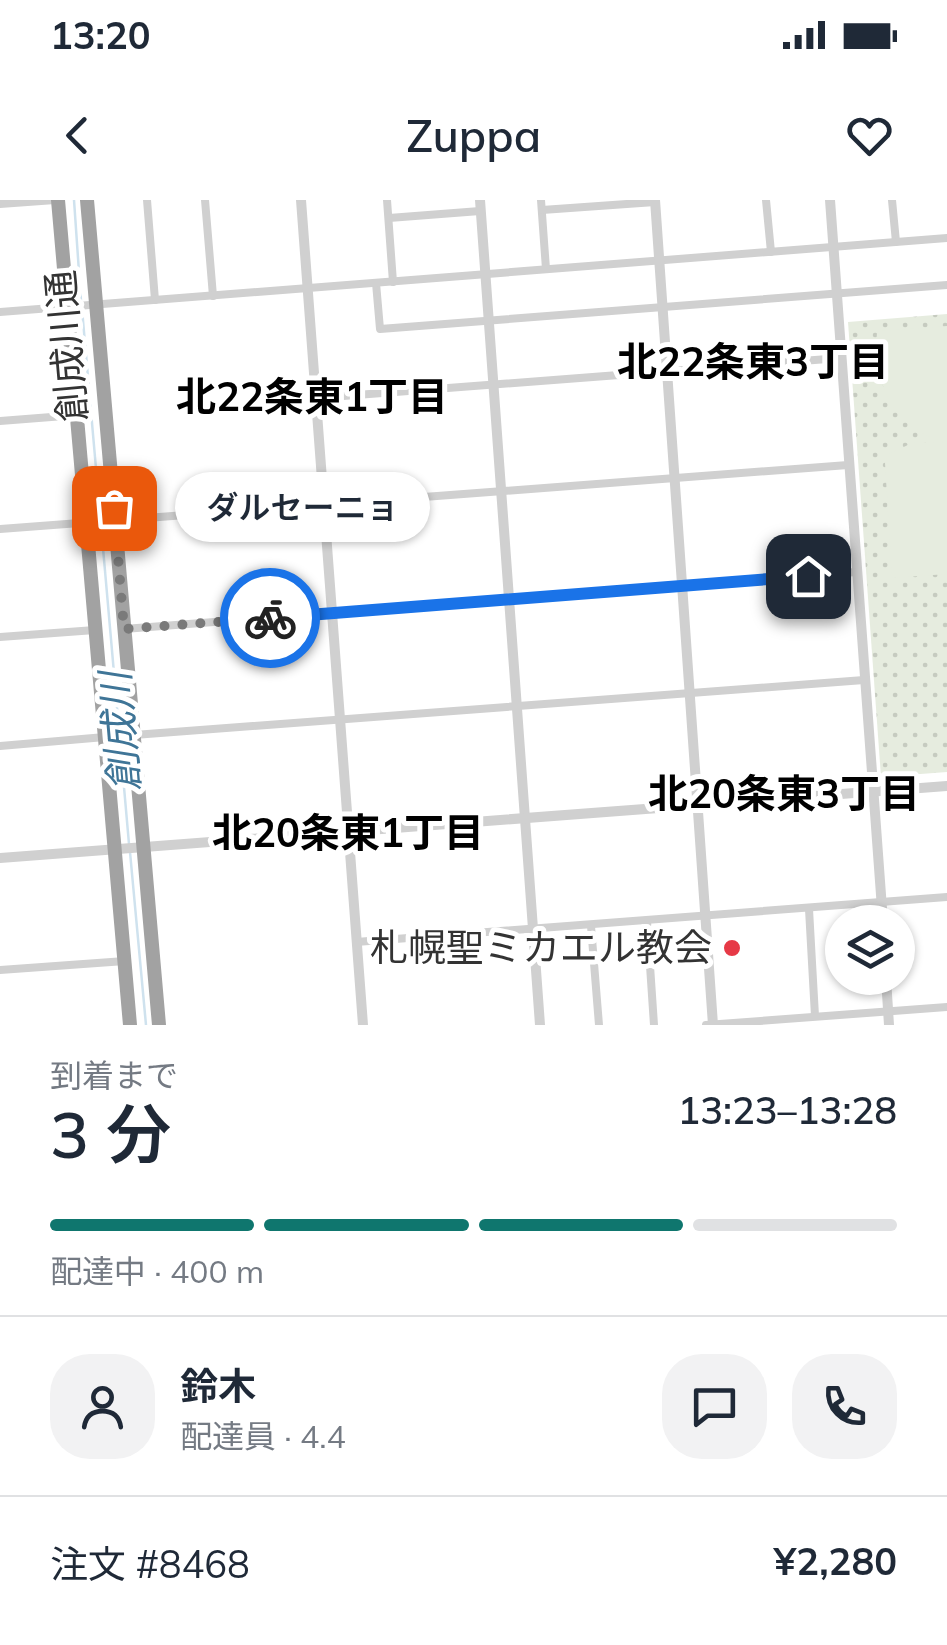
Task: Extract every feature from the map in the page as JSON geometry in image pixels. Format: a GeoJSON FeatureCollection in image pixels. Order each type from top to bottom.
{"type":"FeatureCollection","features":[{"type":"Feature","properties":{"kind":"highway","name":"創成川通"},"geometry":{"type":"LineString","coordinates":[[56,200],[71,307],[130,1025]]}},
{"type":"Feature","properties":{"kind":"highway","name":"創成川通"},"geometry":{"type":"LineString","coordinates":[[87,200],[92,305],[159,1025]]}},
{"type":"Feature","properties":{"kind":"street"},"geometry":{"type":"LineString","coordinates":[[0,204],[56,200]]}},
{"type":"Feature","properties":{"kind":"street"},"geometry":{"type":"LineString","coordinates":[[147,200],[155,300]]}},
{"type":"Feature","properties":{"kind":"street"},"geometry":{"type":"LineString","coordinates":[[205,200],[213,296]]}},
{"type":"Feature","properties":{"kind":"street"},"geometry":{"type":"LineString","coordinates":[[301,200],[363,1025]]}},
{"type":"Feature","properties":{"kind":"street"},"geometry":{"type":"LineString","coordinates":[[387,200],[393,282]]}},
{"type":"Feature","properties":{"kind":"street"},"geometry":{"type":"LineString","coordinates":[[766,200],[771,252]]}},
{"type":"Feature","properties":{"kind":"street"},"geometry":{"type":"LineString","coordinates":[[830,200],[882,905]]}},
{"type":"Feature","properties":{"kind":"street"},"geometry":{"type":"LineString","coordinates":[[892,200],[896,242]]}},
{"type":"Feature","properties":{"kind":"street"},"geometry":{"type":"LineString","coordinates":[[546,270],[541,205],[655,201],[711,1025],[947,1007]]}},
{"type":"Feature","properties":{"kind":"street"},"geometry":{"type":"LineString","coordinates":[[389,218],[480,206],[540,1025]]}},
{"type":"Feature","properties":{"kind":"street"},"geometry":{"type":"LineString","coordinates":[[0,312],[947,238]]}},
{"type":"Feature","properties":{"kind":"street"},"geometry":{"type":"LineString","coordinates":[[376,284],[380,329],[947,285]]}},
{"type":"Feature","properties":{"kind":"street"},"geometry":{"type":"LineString","coordinates":[[317,398],[841,358]]}},
{"type":"Feature","properties":{"kind":"street"},"geometry":{"type":"LineString","coordinates":[[0,421],[77,415]]}},
{"type":"Feature","properties":{"kind":"street"},"geometry":{"type":"LineString","coordinates":[[0,529],[848,465]]}},
{"type":"Feature","properties":{"kind":"street"},"geometry":{"type":"LineString","coordinates":[[124,629],[856,572]]}},
{"type":"Feature","properties":{"kind":"street"},"geometry":{"type":"LineString","coordinates":[[0,638],[95,630]]}},
{"type":"Feature","properties":{"kind":"street"},"geometry":{"type":"LineString","coordinates":[[134,735],[864,680]]}},
{"type":"Feature","properties":{"kind":"street"},"geometry":{"type":"LineString","coordinates":[[0,746],[105,737]]}},
{"type":"Feature","properties":{"kind":"street"},"geometry":{"type":"LineString","coordinates":[[0,858],[947,786]]}},
{"type":"Feature","properties":{"kind":"street"},"geometry":{"type":"LineString","coordinates":[[356,942],[947,896]]}},
{"type":"Feature","properties":{"kind":"street"},"geometry":{"type":"LineString","coordinates":[[809,909],[816,1016]]}},
{"type":"Feature","properties":{"kind":"street"},"geometry":{"type":"LineString","coordinates":[[646,921],[654,1025]]}},
{"type":"Feature","properties":{"kind":"street"},"geometry":{"type":"LineString","coordinates":[[591,926],[599,1025]]}},
{"type":"Feature","properties":{"kind":"street"},"geometry":{"type":"LineString","coordinates":[[0,970],[125,961]]}},
{"type":"Feature","properties":{"kind":"street"},"geometry":{"type":"LineString","coordinates":[[887,995],[889,1025]]}},
{"type":"Feature","properties":{"kind":"shaded area"},"geometry":{"type":"Polygon","coordinates":[[[947,314],[947,772],[881,777],[848,322],[947,314]]]}},
{"type":"Feature","properties":{"kind":"shaded area"},"geometry":{"type":"Polygon","coordinates":[[[947,326],[947,574],[892,578],[887,455],[912,443],[945,442],[911,426],[890,401],[879,369],[877,331],[947,326]]]}},
{"type":"Feature","properties":{"kind":"waterway","name":"創成川"},"geometry":{"type":"LineString","coordinates":[[74,200],[81,301]]}},
{"type":"Feature","properties":{"kind":"waterway","name":"創成川"},"geometry":{"type":"LineString","coordinates":[[82,309],[129,844]]}},
{"type":"Feature","properties":{"kind":"waterway","name":"創成川"},"geometry":{"type":"LineString","coordinates":[[130,852],[146,1025]]}},
{"type":"Feature","properties":{"kind":"way so far"},"geometry":{"type":"LineString","coordinates":[[114,508],[124,629],[270,618]]}},
{"type":"Feature","properties":{"kind":"place","name":"ダルセーニョ"},"geometry":{"type":"Point","coordinates":[114,508]}},
{"type":"Feature","properties":{"kind":"place","name":"札幌聖ミカエル教会"},"geometry":{"type":"Point","coordinates":[732,948]}},
{"type":"Feature","properties":{"kind":"district","name":"北22条東3丁目"},"geometry":{"type":"Point","coordinates":[753,362]}},
{"type":"Feature","properties":{"kind":"district","name":"北22条東1丁目"},"geometry":{"type":"Point","coordinates":[312,397]}},
{"type":"Feature","properties":{"kind":"district","name":"北20条東3丁目"},"geometry":{"type":"Point","coordinates":[784,794]}},
{"type":"Feature","properties":{"kind":"district","name":"北20条東1丁目"},"geometry":{"type":"Point","coordinates":[348,833]}},
{"type":"Feature","properties":{"kind":"route"},"geometry":{"type":"LineString","coordinates":[[270,618],[808,576]]}}]}
